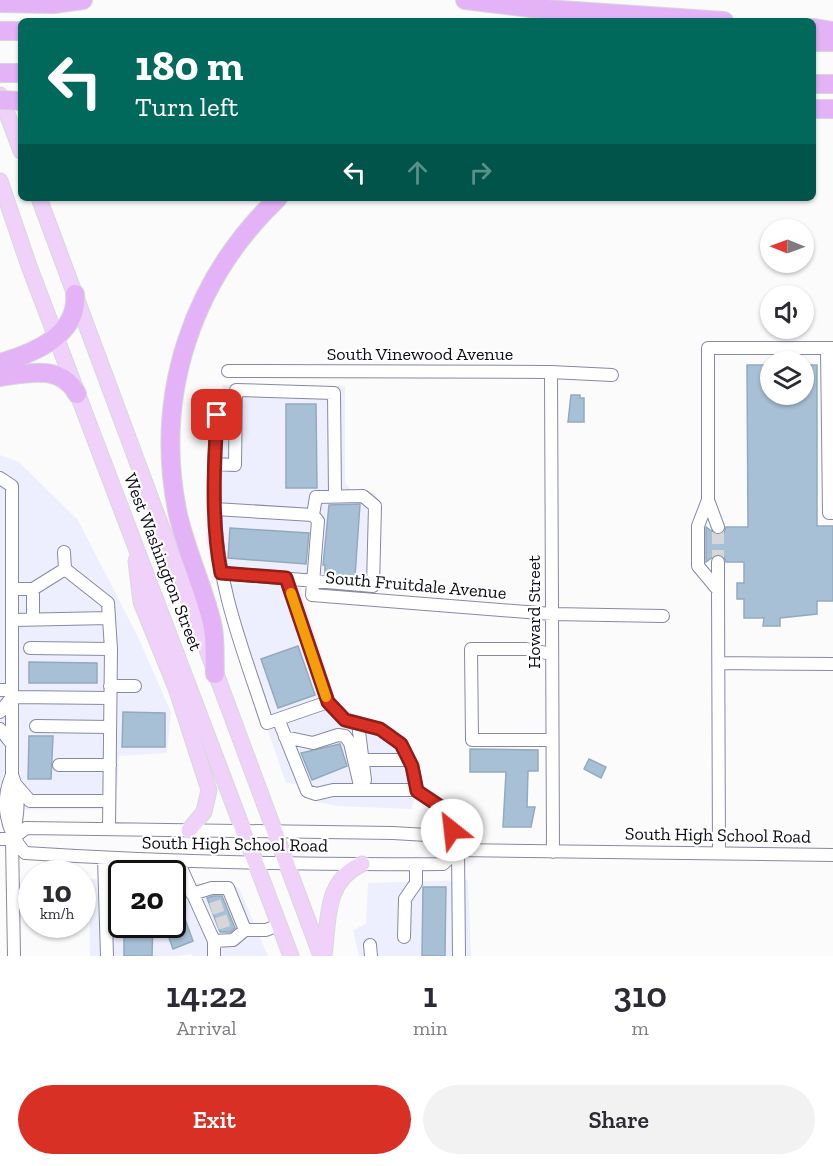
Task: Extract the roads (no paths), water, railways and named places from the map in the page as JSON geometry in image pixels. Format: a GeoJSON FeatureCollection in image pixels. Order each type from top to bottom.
{"type":"FeatureCollection","features":[{"type":"Feature","properties":{"kind":"highway"},"geometry":{"type":"LineString","coordinates":[[0,3],[53,4],[83,0]]}},
{"type":"Feature","properties":{"kind":"highway"},"geometry":{"type":"LineString","coordinates":[[465,0],[531,8],[679,18]]}},
{"type":"Feature","properties":{"kind":"highway"},"geometry":{"type":"LineString","coordinates":[[816,28],[833,30]]}},
{"type":"Feature","properties":{"kind":"highway"},"geometry":{"type":"LineString","coordinates":[[816,42],[833,42]]}},
{"type":"Feature","properties":{"kind":"highway"},"geometry":{"type":"LineString","coordinates":[[0,73],[18,73]]}},
{"type":"Feature","properties":{"kind":"highway"},"geometry":{"type":"LineString","coordinates":[[0,100],[18,101]]}},
{"type":"Feature","properties":{"kind":"highway"},"geometry":{"type":"LineString","coordinates":[[215,674],[213,625],[182,528],[172,480],[171,405],[177,369],[189,330],[206,292],[246,230],[275,201]]}},
{"type":"Feature","properties":{"kind":"highway"},"geometry":{"type":"LineString","coordinates":[[0,363],[56,338],[65,331],[76,306],[75,294]]}},
{"type":"Feature","properties":{"kind":"highway"},"geometry":{"type":"LineString","coordinates":[[0,377],[49,373],[70,383],[77,394]]}},
{"type":"Feature","properties":{"kind":"main road"},"geometry":{"type":"LineString","coordinates":[[0,95],[18,143]]}},
{"type":"Feature","properties":{"kind":"main road","name":"West Washington Street"},"geometry":{"type":"LineString","coordinates":[[0,181],[77,394],[134,537],[291,956]]}},
{"type":"Feature","properties":{"kind":"main road","name":"West Washington Street"},"geometry":{"type":"LineString","coordinates":[[40,201],[215,674],[323,956]]}},
{"type":"Feature","properties":{"kind":"main road"},"geometry":{"type":"LineString","coordinates":[[134,537],[141,602],[176,688],[209,790],[204,812],[189,830]]}},
{"type":"Feature","properties":{"kind":"main road"},"geometry":{"type":"LineString","coordinates":[[323,956],[336,886],[347,871],[362,864]]}},
{"type":"Feature","properties":{"kind":"street"},"geometry":{"type":"LineString","coordinates":[[718,527],[708,500],[708,348],[830,348],[829,513],[833,513]]}},
{"type":"Feature","properties":{"kind":"street","name":"South Vinewood Avenue"},"geometry":{"type":"LineString","coordinates":[[228,371],[551,372],[612,375]]}},
{"type":"Feature","properties":{"kind":"street","name":"Howard Street"},"geometry":{"type":"LineString","coordinates":[[551,372],[553,852]]}},
{"type":"Feature","properties":{"kind":"street"},"geometry":{"type":"LineString","coordinates":[[214,464],[235,465],[236,390],[334,393],[335,496]]}},
{"type":"Feature","properties":{"kind":"street"},"geometry":{"type":"LineString","coordinates":[[217,415],[214,464],[216,546],[226,594],[273,722],[285,737],[307,791],[316,794],[333,790],[417,791],[444,809],[458,850],[459,956]]}},
{"type":"Feature","properties":{"kind":"street"},"geometry":{"type":"LineString","coordinates":[[0,478],[12,486],[13,620],[8,692],[17,820],[6,839]]}},
{"type":"Feature","properties":{"kind":"street"},"geometry":{"type":"LineString","coordinates":[[221,573],[373,586],[375,506],[363,496],[316,497],[313,515]]}},
{"type":"Feature","properties":{"kind":"street"},"geometry":{"type":"LineString","coordinates":[[708,500],[698,526],[698,566],[718,590]]}},
{"type":"Feature","properties":{"kind":"street"},"geometry":{"type":"LineString","coordinates":[[215,509],[313,515],[318,521],[315,581]]}},
{"type":"Feature","properties":{"kind":"street"},"geometry":{"type":"LineString","coordinates":[[64,552],[65,568],[108,603],[111,649],[109,828]]}},
{"type":"Feature","properties":{"kind":"street"},"geometry":{"type":"LineString","coordinates":[[718,562],[719,853]]}},
{"type":"Feature","properties":{"kind":"street"},"geometry":{"type":"LineString","coordinates":[[13,589],[33,588],[65,568]]}},
{"type":"Feature","properties":{"kind":"street"},"geometry":{"type":"LineString","coordinates":[[286,578],[328,702],[345,720],[380,729],[401,744],[409,760],[417,791]]}},
{"type":"Feature","properties":{"kind":"street","name":"South Fruitdale Avenue"},"geometry":{"type":"LineString","coordinates":[[315,581],[312,595],[552,614],[663,616]]}},
{"type":"Feature","properties":{"kind":"street"},"geometry":{"type":"LineString","coordinates":[[33,588],[33,620]]}},
{"type":"Feature","properties":{"kind":"street"},"geometry":{"type":"LineString","coordinates":[[13,620],[109,618]]}},
{"type":"Feature","properties":{"kind":"street"},"geometry":{"type":"LineString","coordinates":[[30,648],[111,649]]}},
{"type":"Feature","properties":{"kind":"street"},"geometry":{"type":"LineString","coordinates":[[552,654],[526,649],[471,649],[472,740],[552,740]]}},
{"type":"Feature","properties":{"kind":"street"},"geometry":{"type":"LineString","coordinates":[[719,663],[833,664]]}},
{"type":"Feature","properties":{"kind":"street"},"geometry":{"type":"LineString","coordinates":[[8,692],[110,692],[135,686]]}},
{"type":"Feature","properties":{"kind":"street"},"geometry":{"type":"LineString","coordinates":[[0,712],[8,692]]}},
{"type":"Feature","properties":{"kind":"street"},"geometry":{"type":"LineString","coordinates":[[273,722],[328,702]]}},
{"type":"Feature","properties":{"kind":"street"},"geometry":{"type":"LineString","coordinates":[[358,723],[364,790]]}},
{"type":"Feature","properties":{"kind":"street"},"geometry":{"type":"LineString","coordinates":[[36,726],[110,727]]}},
{"type":"Feature","properties":{"kind":"street"},"geometry":{"type":"LineString","coordinates":[[0,729],[12,744]]}},
{"type":"Feature","properties":{"kind":"street"},"geometry":{"type":"LineString","coordinates":[[285,737],[313,743],[338,735],[345,736],[350,743],[364,790]]}},
{"type":"Feature","properties":{"kind":"street"},"geometry":{"type":"LineString","coordinates":[[363,760],[409,760]]}},
{"type":"Feature","properties":{"kind":"street"},"geometry":{"type":"LineString","coordinates":[[59,765],[110,765]]}},
{"type":"Feature","properties":{"kind":"street"},"geometry":{"type":"LineString","coordinates":[[14,781],[5,788],[3,801],[14,956]]}},
{"type":"Feature","properties":{"kind":"street"},"geometry":{"type":"LineString","coordinates":[[14,781],[30,801],[109,801]]}},
{"type":"Feature","properties":{"kind":"street","name":"South High School Road"},"geometry":{"type":"LineString","coordinates":[[153,860],[25,853],[6,839],[26,828],[109,828],[444,836],[458,850],[833,855]]}},
{"type":"Feature","properties":{"kind":"street","name":"South High School Road"},"geometry":{"type":"LineString","coordinates":[[186,861],[443,864],[458,850]]}},
{"type":"Feature","properties":{"kind":"street"},"geometry":{"type":"LineString","coordinates":[[104,858],[107,956]]}},
{"type":"Feature","properties":{"kind":"street"},"geometry":{"type":"LineString","coordinates":[[404,937],[405,899],[416,883],[416,864]]}},
{"type":"Feature","properties":{"kind":"street"},"geometry":{"type":"LineString","coordinates":[[186,880],[192,894],[206,911],[212,926],[214,956]]}},
{"type":"Feature","properties":{"kind":"street"},"geometry":{"type":"LineString","coordinates":[[192,894],[212,888],[228,888],[230,903],[236,918],[245,930]]}},
{"type":"Feature","properties":{"kind":"street"},"geometry":{"type":"LineString","coordinates":[[214,941],[233,940],[245,930],[266,930],[279,925]]}},
{"type":"Feature","properties":{"kind":"tunnel"},"geometry":{"type":"LineString","coordinates":[[718,527],[718,562]]}},
{"type":"Feature","properties":{"kind":"tunnel"},"geometry":{"type":"LineString","coordinates":[[211,909],[226,904]]}},
{"type":"Feature","properties":{"kind":"tunnel"},"geometry":{"type":"LineString","coordinates":[[217,924],[232,919]]}}]}
